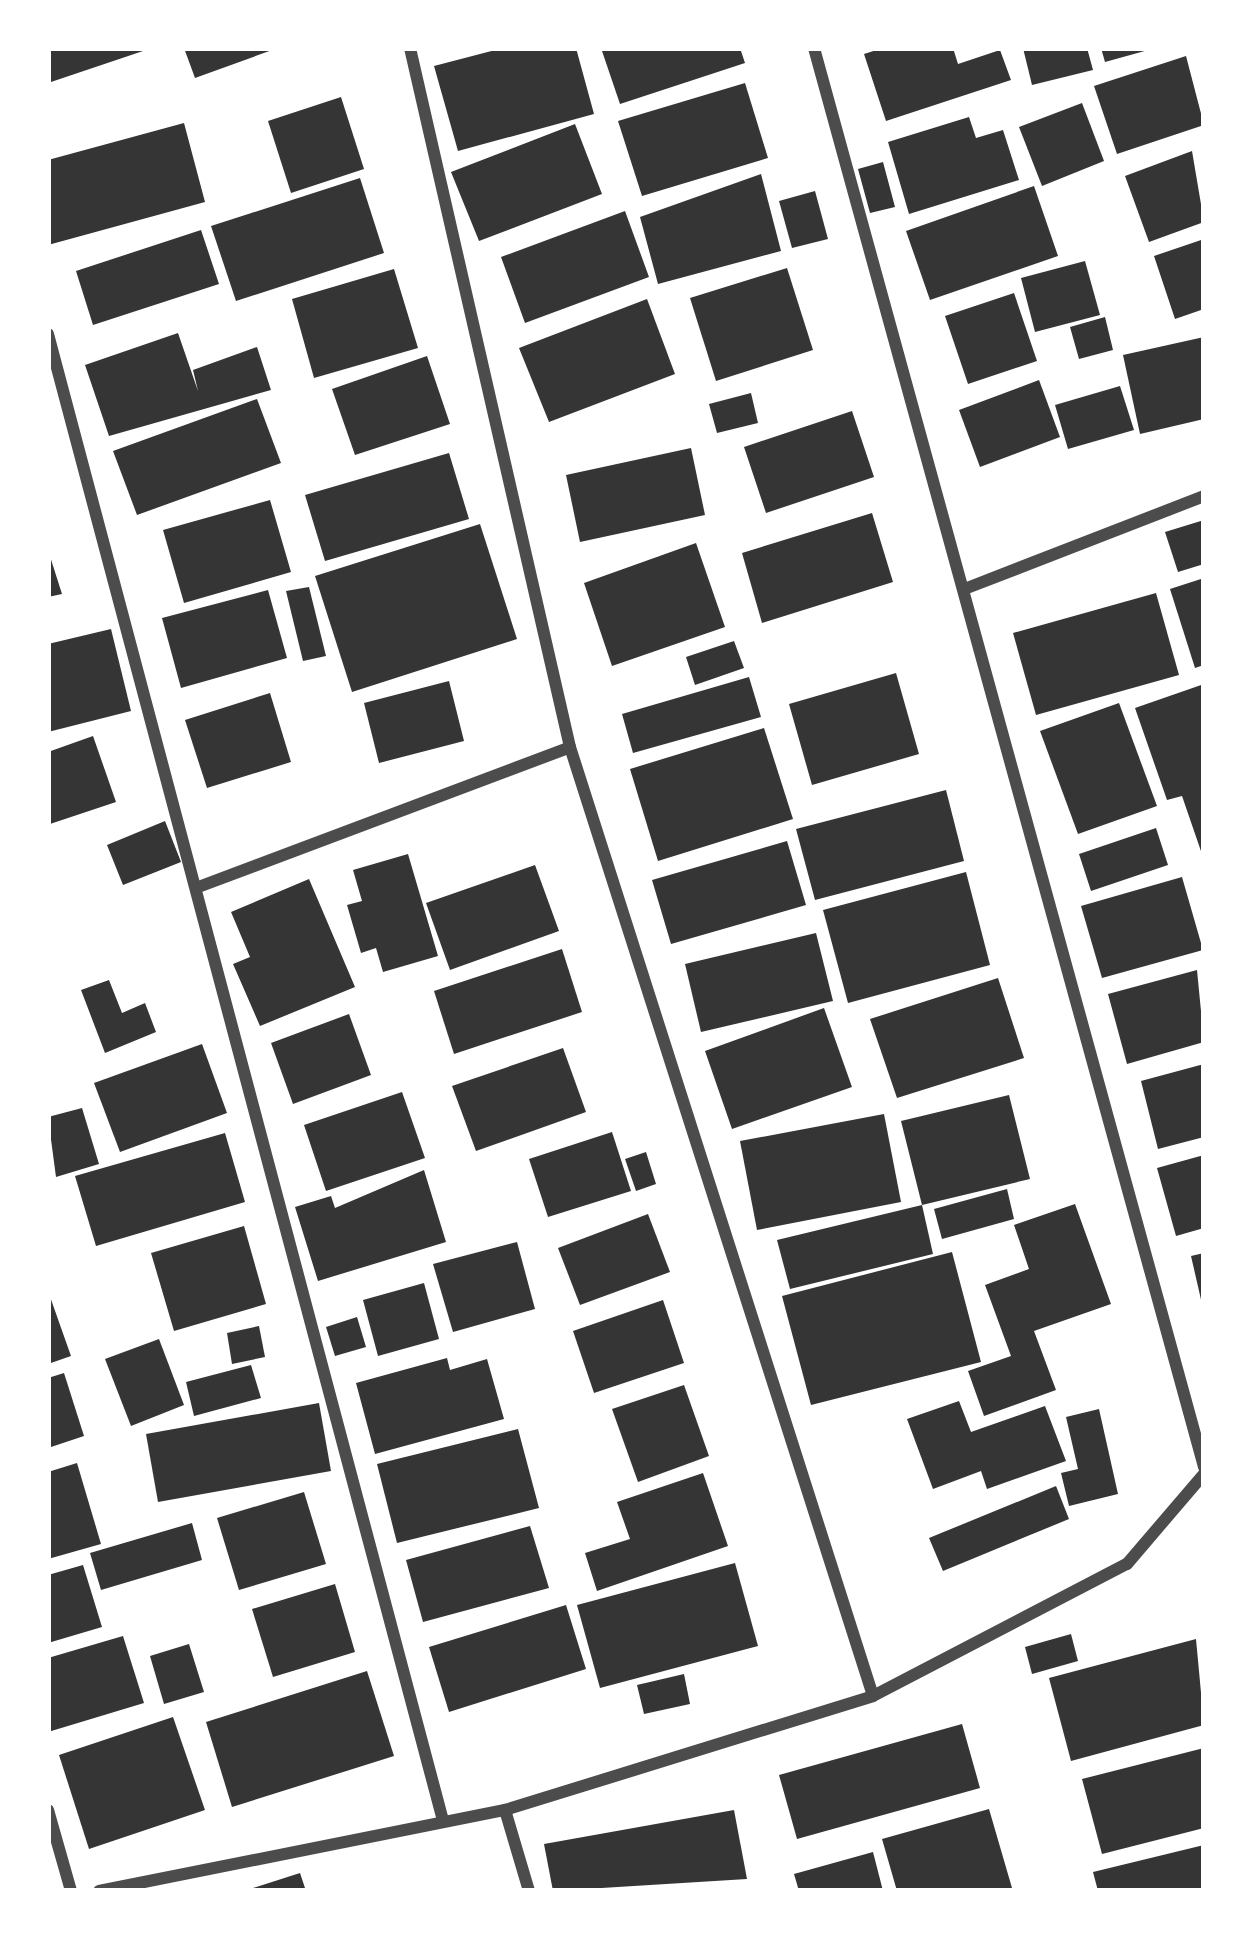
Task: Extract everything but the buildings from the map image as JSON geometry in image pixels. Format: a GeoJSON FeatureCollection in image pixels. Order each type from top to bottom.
{"type":"FeatureCollection","features":[{"type":"Feature","properties":{"kind":"street"},"geometry":{"type":"LineString","coordinates":[[410,48],[570,747],[873,1696]]}},
{"type":"Feature","properties":{"kind":"street"},"geometry":{"type":"LineString","coordinates":[[99,1891],[442,1817],[506,1810],[873,1696],[1127,1564],[1204,1471],[967,588],[814,48]]}},
{"type":"Feature","properties":{"kind":"street"},"geometry":{"type":"LineString","coordinates":[[48,334],[201,886],[442,1817]]}},
{"type":"Feature","properties":{"kind":"street"},"geometry":{"type":"LineString","coordinates":[[967,588],[1204,496]]}},
{"type":"Feature","properties":{"kind":"street"},"geometry":{"type":"LineString","coordinates":[[201,886],[570,747]]}},
{"type":"Feature","properties":{"kind":"street"},"geometry":{"type":"LineString","coordinates":[[48,1810],[71,1891]]}},
{"type":"Feature","properties":{"kind":"street"},"geometry":{"type":"LineString","coordinates":[[506,1810],[529,1891]]}}]}
